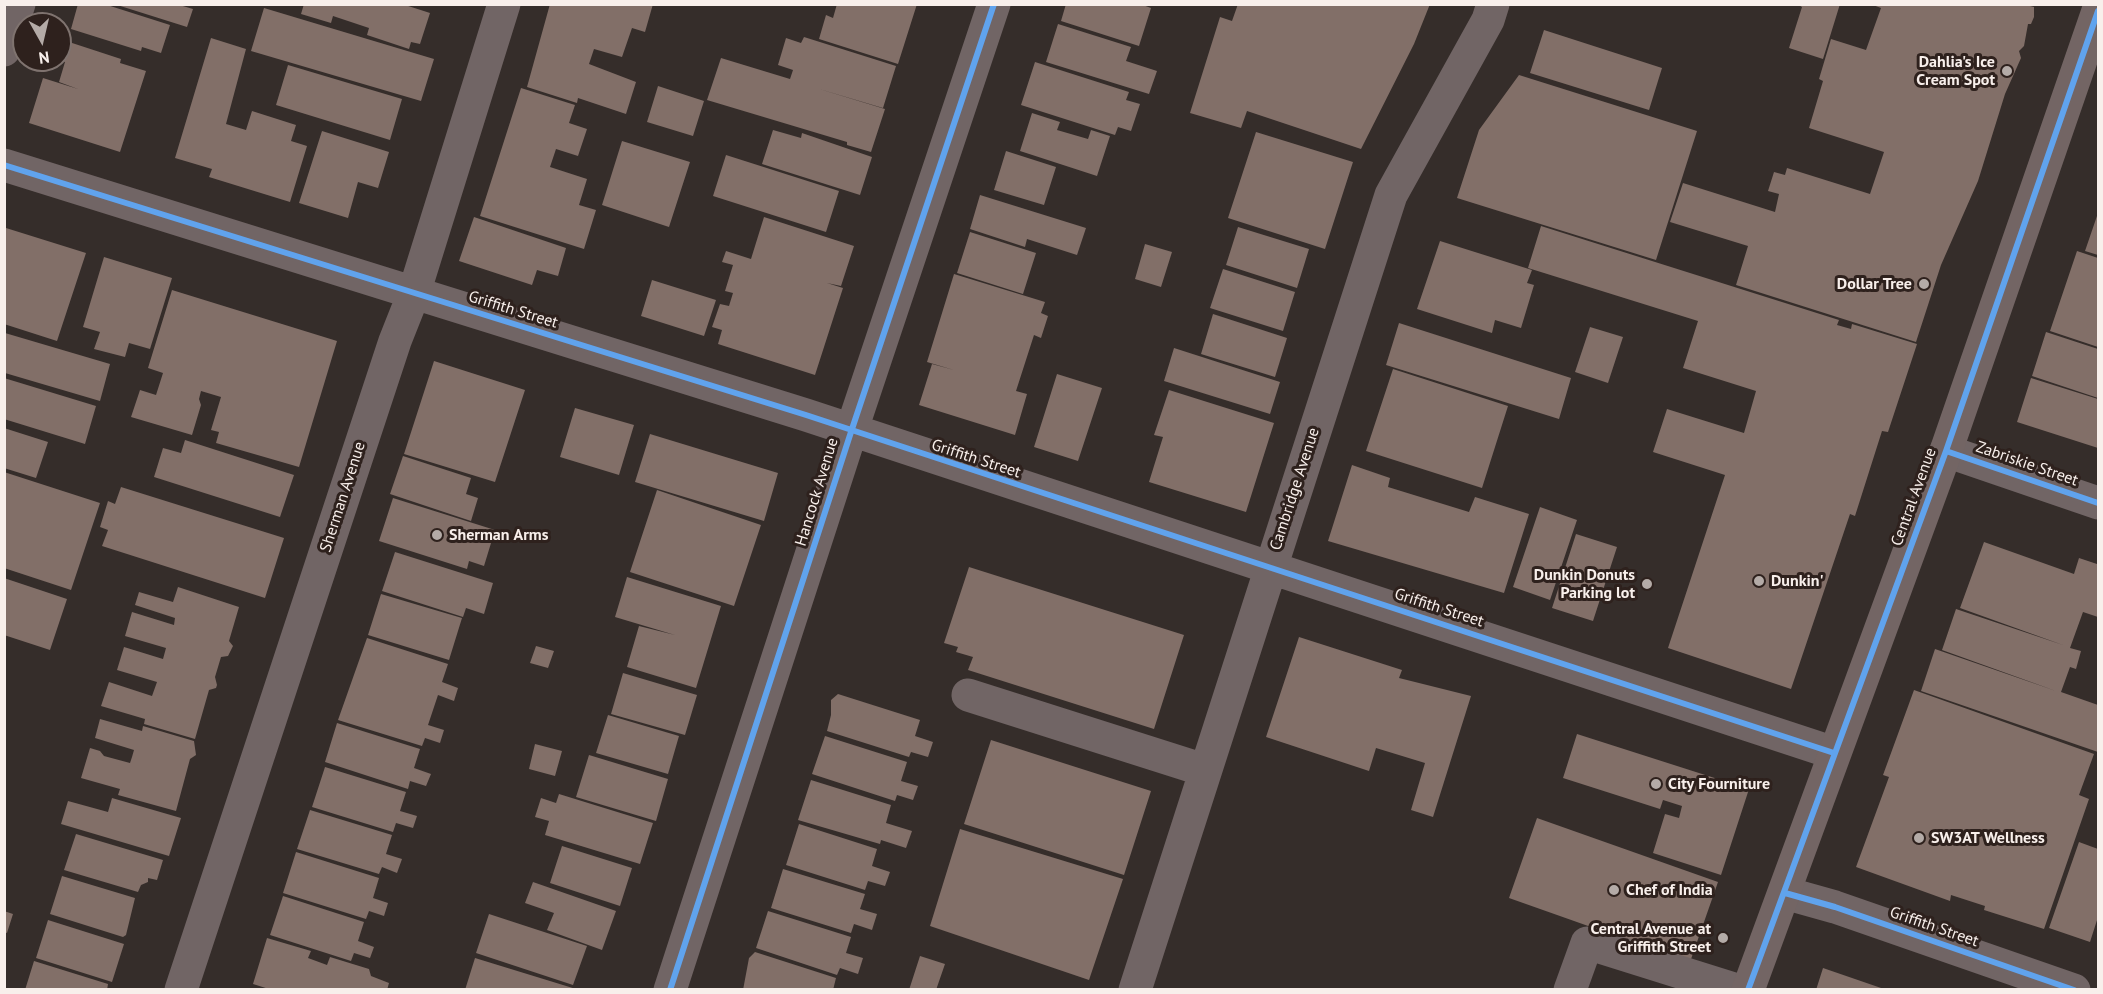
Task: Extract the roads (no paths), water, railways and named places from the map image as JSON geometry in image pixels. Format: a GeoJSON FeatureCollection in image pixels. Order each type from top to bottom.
{"type":"FeatureCollection","features":[{"type":"Feature","properties":{"kind":"main road","name":"Central Avenue"},"geometry":{"type":"LineString","coordinates":[[1748,990],[1946,451],[2098,12]]}},
{"type":"Feature","properties":{"kind":"street"},"geometry":{"type":"LineString","coordinates":[[4,50],[19,4]]}},
{"type":"Feature","properties":{"kind":"street","name":"Sherman Avenue"},"geometry":{"type":"LineString","coordinates":[[181,990],[395,341],[414,293],[504,4]]}},
{"type":"Feature","properties":{"kind":"street","name":"Hancock Avenue"},"geometry":{"type":"LineString","coordinates":[[670,990],[850,432],[994,4]]}},
{"type":"Feature","properties":{"kind":"street","name":"Cambridge Avenue"},"geometry":{"type":"LineString","coordinates":[[1135,990],[1391,195],[1488,20],[1493,4]]}},
{"type":"Feature","properties":{"kind":"street","name":"Griffith Street"},"geometry":{"type":"LineString","coordinates":[[4,165],[806,415],[850,432],[1834,753]]}},
{"type":"Feature","properties":{"kind":"street","name":"Zabriskie Street"},"geometry":{"type":"LineString","coordinates":[[1946,451],[2098,503]]}},
{"type":"Feature","properties":{"kind":"street"},"geometry":{"type":"LineString","coordinates":[[968,696],[1204,770]]}},
{"type":"Feature","properties":{"kind":"street","name":"Griffith Street"},"geometry":{"type":"LineString","coordinates":[[1785,893],[1835,907],[2074,990]]}},
{"type":"Feature","properties":{"kind":"street"},"geometry":{"type":"LineString","coordinates":[[1570,990],[1587,943],[1737,990]]}},
{"type":"Feature","properties":{"kind":"place","name":"Dahlia's Ice Cream Spot"},"geometry":{"type":"Point","coordinates":[2007,71]}},
{"type":"Feature","properties":{"kind":"place","name":"Dollar Tree"},"geometry":{"type":"Point","coordinates":[1924,284]}},
{"type":"Feature","properties":{"kind":"place","name":"Sherman Arms"},"geometry":{"type":"Point","coordinates":[437,535]}},
{"type":"Feature","properties":{"kind":"place","name":"Dunkin'"},"geometry":{"type":"Point","coordinates":[1759,581]}},
{"type":"Feature","properties":{"kind":"place","name":"Dunkin Donuts Parking lot"},"geometry":{"type":"Point","coordinates":[1647,584]}},
{"type":"Feature","properties":{"kind":"place","name":"City Fourniture"},"geometry":{"type":"Point","coordinates":[1656,784]}},
{"type":"Feature","properties":{"kind":"place","name":"SW3AT Wellness"},"geometry":{"type":"Point","coordinates":[1919,838]}},
{"type":"Feature","properties":{"kind":"place","name":"Chef of India"},"geometry":{"type":"Point","coordinates":[1614,890]}},
{"type":"Feature","properties":{"kind":"place","name":"Central Avenue at Griffith Street"},"geometry":{"type":"Point","coordinates":[1723,938]}}]}
